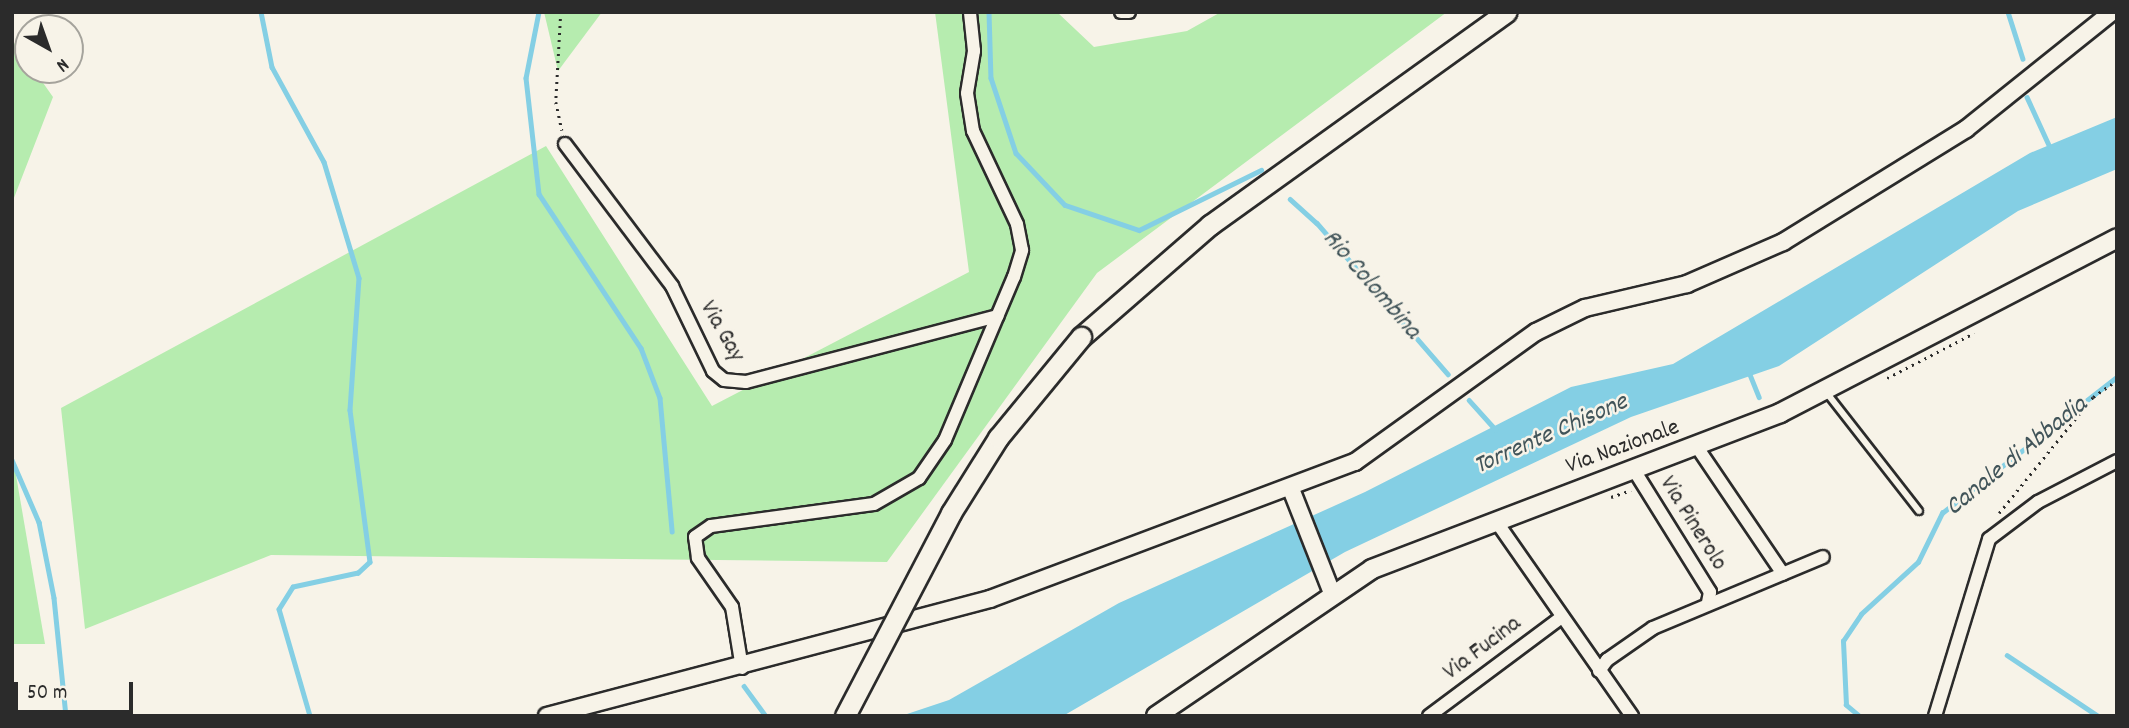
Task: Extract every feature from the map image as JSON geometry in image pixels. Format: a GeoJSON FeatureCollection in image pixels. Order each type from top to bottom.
{"type":"FeatureCollection","features":[{"type":"Feature","properties":{"kind":"main road"},"geometry":{"type":"LineString","coordinates":[[845,716],[951,513],[998,438],[1081,337],[1210,225],[1506,12]]}},
{"type":"Feature","properties":{"kind":"main road","name":"Via Nazionale"},"geometry":{"type":"LineString","coordinates":[[1156,716],[1332,593],[1394,558],[1697,447],[1826,392],[2117,238]]}},
{"type":"Feature","properties":{"kind":"street"},"geometry":{"type":"LineString","coordinates":[[742,668],[732,607],[698,558],[695,537],[711,526],[874,504],[903,490],[919,478],[945,440],[1022,250],[1017,224],[973,131],[967,93],[974,51],[970,12]]}},
{"type":"Feature","properties":{"kind":"street"},"geometry":{"type":"LineString","coordinates":[[1121,12],[1129,12]]}},
{"type":"Feature","properties":{"kind":"street"},"geometry":{"type":"LineString","coordinates":[[547,716],[742,668],[1023,589],[1291,489],[1355,462],[1536,332],[1585,308],[1712,275],[1783,243],[1966,129],[2112,12]]}},
{"type":"Feature","properties":{"kind":"street","name":"Via Gay"},"geometry":{"type":"LineString","coordinates":[[565,144],[672,286],[713,371],[724,380],[746,382],[997,316]]}},
{"type":"Feature","properties":{"kind":"street","name":"Via Pinerolo"},"geometry":{"type":"LineString","coordinates":[[1697,447],[1783,574]]}},
{"type":"Feature","properties":{"kind":"street"},"geometry":{"type":"LineString","coordinates":[[1935,716],[1989,539],[2038,502],[2117,461]]}},
{"type":"Feature","properties":{"kind":"street","name":"Via Pinerolo"},"geometry":{"type":"LineString","coordinates":[[1634,470],[1710,592],[1708,602]]}},
{"type":"Feature","properties":{"kind":"street"},"geometry":{"type":"LineString","coordinates":[[1291,489],[1332,593]]}},
{"type":"Feature","properties":{"kind":"street"},"geometry":{"type":"LineString","coordinates":[[1496,521],[1632,716]]}},
{"type":"Feature","properties":{"kind":"street","name":"Via Pinerolo"},"geometry":{"type":"LineString","coordinates":[[1599,671],[1606,660],[1653,628],[1708,602],[1823,557]]}},
{"type":"Feature","properties":{"kind":"street","name":"Via Fucina"},"geometry":{"type":"LineString","coordinates":[[1429,716],[1562,617]]}},
{"type":"Feature","properties":{"kind":"lane"},"geometry":{"type":"LineString","coordinates":[[1826,392],[1919,511]]}},
{"type":"Feature","properties":{"kind":"path"},"geometry":{"type":"LineString","coordinates":[[561,12],[556,102],[565,144]]}},
{"type":"Feature","properties":{"kind":"path"},"geometry":{"type":"LineString","coordinates":[[1989,539],[2007,500],[2093,397],[2117,380]]}},
{"type":"Feature","properties":{"kind":"green space"},"geometry":{"type":"Polygon","coordinates":[[[544,12],[602,12],[558,71],[544,12]]]}},
{"type":"Feature","properties":{"kind":"green space"},"geometry":{"type":"Polygon","coordinates":[[[935,12],[1057,12],[1094,47],[1187,31],[1221,12],[1447,12],[1097,273],[887,562],[271,555],[85,629],[61,408],[546,146],[712,406],[969,272],[935,12]]]}},
{"type":"Feature","properties":{"kind":"green space"},"geometry":{"type":"Polygon","coordinates":[[[12,40],[14,84],[44,84],[53,97],[12,203],[12,40]]]}},
{"type":"Feature","properties":{"kind":"green space"},"geometry":{"type":"Polygon","coordinates":[[[12,452],[45,644],[12,644],[12,452]]]}},
{"type":"Feature","properties":{"kind":"water","name":"Torrente Chisone"},"geometry":{"type":"Polygon","coordinates":[[[2117,117],[2117,169],[2018,211],[1779,366],[1631,417],[1345,552],[1063,716],[901,716],[949,700],[1119,603],[1365,492],[1571,387],[1673,364],[2030,153],[2117,117]]]}},
{"type":"Feature","properties":{"kind":"waterway"},"geometry":{"type":"LineString","coordinates":[[261,12],[272,67],[324,162],[359,278],[350,410],[370,562],[358,573],[293,587],[279,609],[310,716]]}},
{"type":"Feature","properties":{"kind":"waterway"},"geometry":{"type":"LineString","coordinates":[[539,12],[526,78],[539,194],[641,348],[660,398],[672,531]]}},
{"type":"Feature","properties":{"kind":"waterway","name":"Rio Colombina"},"geometry":{"type":"LineString","coordinates":[[989,12],[991,78],[1016,153],[1065,205],[1139,230],[1261,170]]}},
{"type":"Feature","properties":{"kind":"waterway"},"geometry":{"type":"LineString","coordinates":[[2008,12],[2023,59]]}},
{"type":"Feature","properties":{"kind":"waterway"},"geometry":{"type":"LineString","coordinates":[[2027,97],[2049,145]]}},
{"type":"Feature","properties":{"kind":"waterway","name":"Rio Colombina"},"geometry":{"type":"LineString","coordinates":[[1290,199],[1317,223],[1448,374]]}},
{"type":"Feature","properties":{"kind":"waterway"},"geometry":{"type":"LineString","coordinates":[[1749,372],[1759,397]]}},
{"type":"Feature","properties":{"kind":"waterway","name":"Canale di Abbadia"},"geometry":{"type":"LineString","coordinates":[[1859,716],[1846,705],[1843,641],[1861,614],[1918,562],[1942,513],[2117,377]]}},
{"type":"Feature","properties":{"kind":"waterway","name":"Rio Colombina"},"geometry":{"type":"LineString","coordinates":[[1469,400],[1496,430]]}},
{"type":"Feature","properties":{"kind":"waterway"},"geometry":{"type":"LineString","coordinates":[[12,460],[39,522],[54,598],[66,716]]}},
{"type":"Feature","properties":{"kind":"waterway"},"geometry":{"type":"LineString","coordinates":[[2007,655],[2098,716]]}},
{"type":"Feature","properties":{"kind":"waterway"},"geometry":{"type":"LineString","coordinates":[[744,686],[766,716]]}}]}
